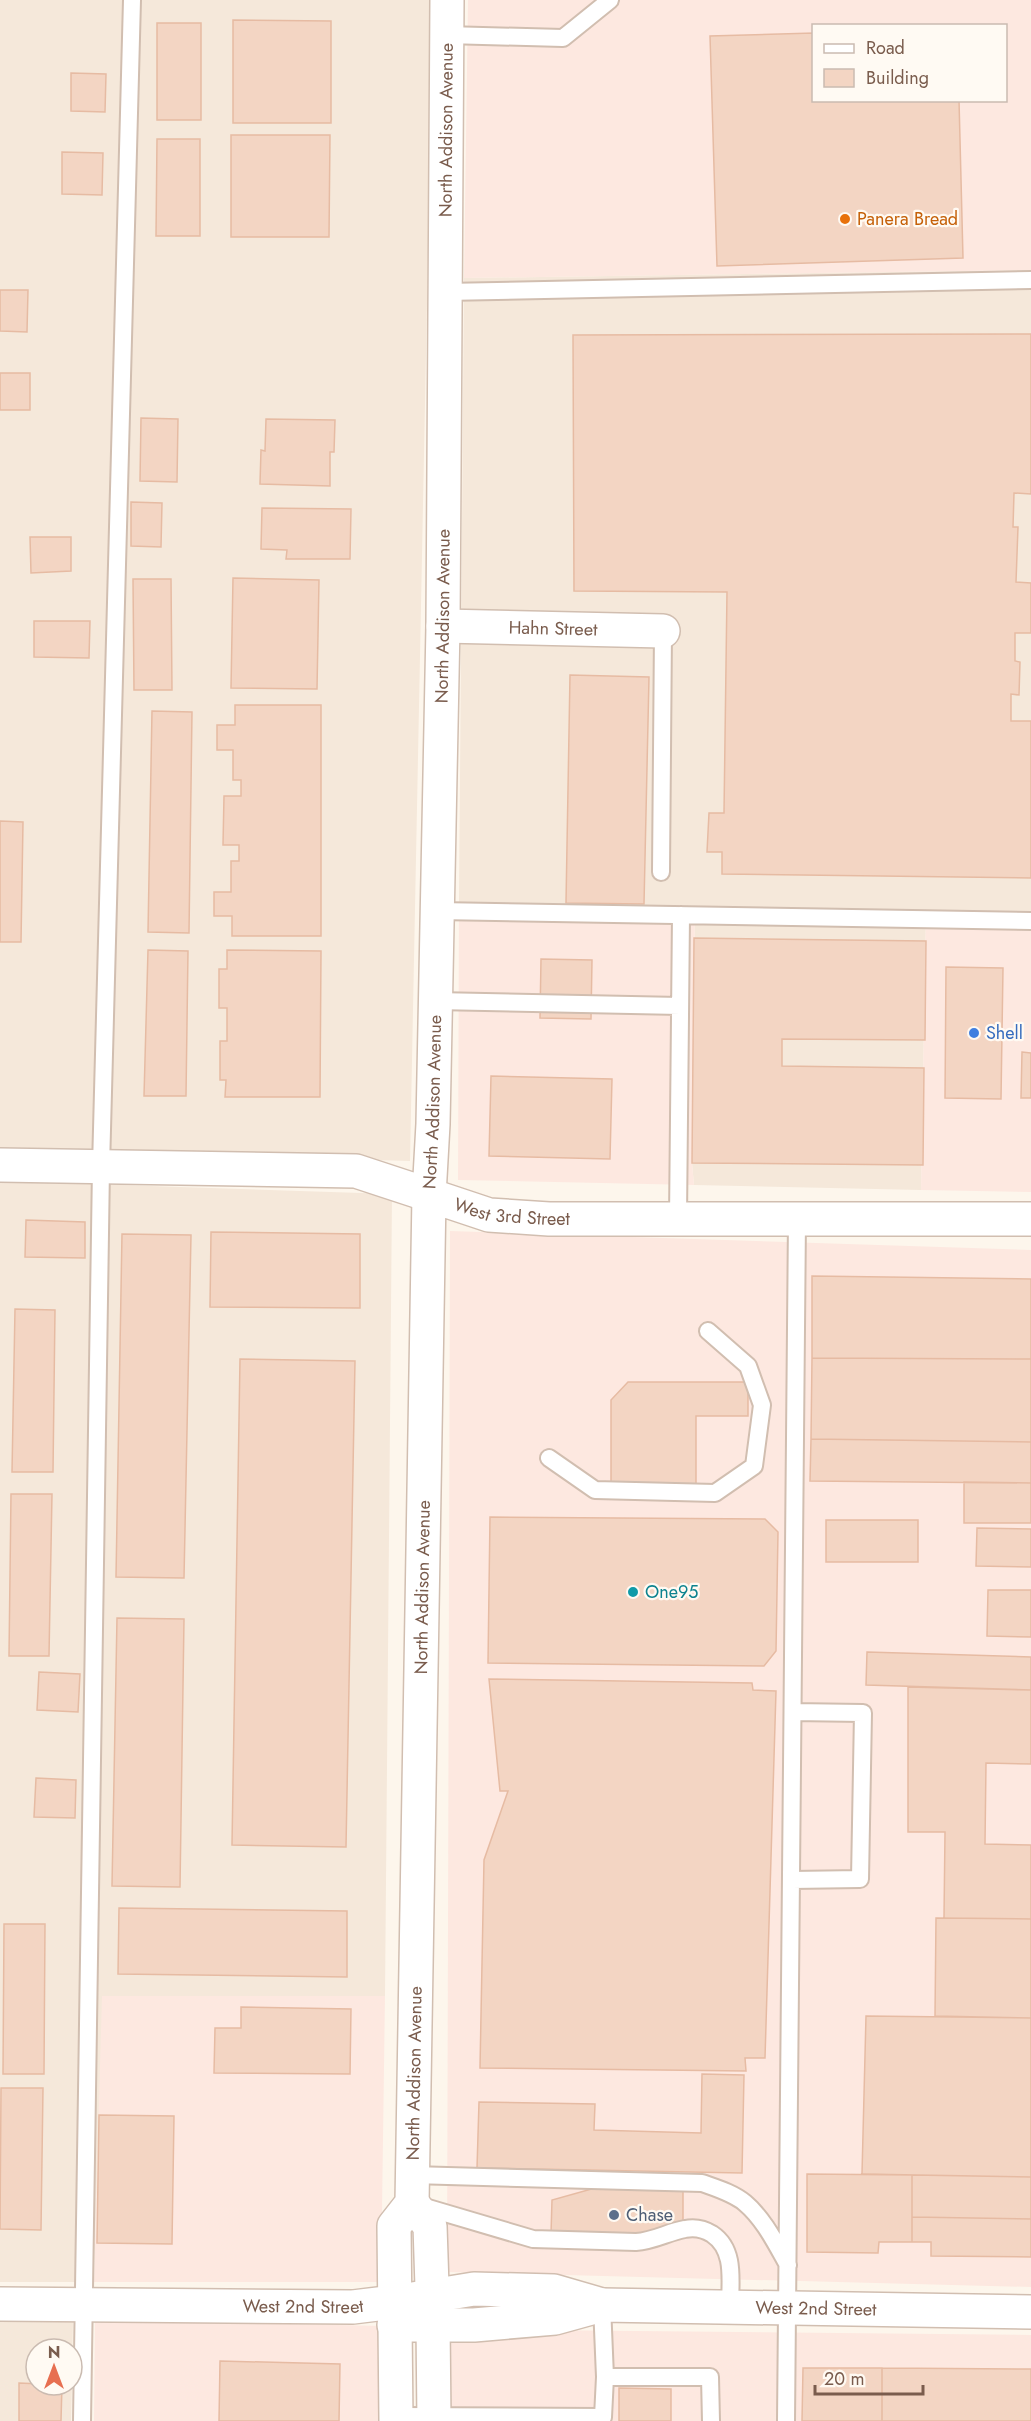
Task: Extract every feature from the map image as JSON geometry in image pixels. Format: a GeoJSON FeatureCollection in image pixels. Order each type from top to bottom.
{"type":"FeatureCollection","features":[{"type":"Feature","properties":{"kind":"street","name":"North Addison Avenue"},"geometry":{"type":"LineString","coordinates":[[412,2189],[429,1195],[443,626],[447,0]]}},
{"type":"Feature","properties":{"kind":"street","name":"Hahn Street"},"geometry":{"type":"LineString","coordinates":[[443,626],[663,631]]}},
{"type":"Feature","properties":{"kind":"street","name":"West 3rd Street"},"geometry":{"type":"LineString","coordinates":[[0,1165],[356,1171],[489,1215],[549,1219],[1031,1219]]}},
{"type":"Feature","properties":{"kind":"street"},"geometry":{"type":"LineString","coordinates":[[412,2189],[430,2226],[434,2419]]}},
{"type":"Feature","properties":{"kind":"street"},"geometry":{"type":"LineString","coordinates":[[396,2419],[394,2226],[412,2189]]}},
{"type":"Feature","properties":{"kind":"street","name":"West 2nd Street"},"geometry":{"type":"LineString","coordinates":[[0,2304],[353,2307],[394,2313],[432,2310],[474,2289],[554,2291],[602,2305],[1031,2312]]}},
{"type":"Feature","properties":{"kind":"lane"},"geometry":{"type":"LineString","coordinates":[[82,2421],[101,1167],[132,0]]}},
{"type":"Feature","properties":{"kind":"lane"},"geometry":{"type":"LineString","coordinates":[[446,35],[563,38],[610,0]]}},
{"type":"Feature","properties":{"kind":"lane"},"geometry":{"type":"LineString","coordinates":[[445,292],[1031,280]]}},
{"type":"Feature","properties":{"kind":"lane"},"geometry":{"type":"LineString","coordinates":[[661,872],[663,631]]}},
{"type":"Feature","properties":{"kind":"lane"},"geometry":{"type":"LineString","coordinates":[[437,911],[1031,921]]}},
{"type":"Feature","properties":{"kind":"lane"},"geometry":{"type":"LineString","coordinates":[[678,1219],[681,915]]}},
{"type":"Feature","properties":{"kind":"lane"},"geometry":{"type":"LineString","coordinates":[[435,1001],[680,1006]]}},
{"type":"Feature","properties":{"kind":"lane"},"geometry":{"type":"LineString","coordinates":[[786,2421],[789,2308],[797,1219]]}},
{"type":"Feature","properties":{"kind":"lane"},"geometry":{"type":"LineString","coordinates":[[549,1458],[595,1490],[715,1493],[754,1466],[762,1405],[759,1395],[748,1366],[708,1331]]}},
{"type":"Feature","properties":{"kind":"lane"},"geometry":{"type":"LineString","coordinates":[[792,1880],[860,1879],[863,1713],[793,1712]]}},
{"type":"Feature","properties":{"kind":"lane"},"geometry":{"type":"LineString","coordinates":[[412,2189],[702,2183],[729,2193],[745,2203],[766,2227],[788,2266]]}},
{"type":"Feature","properties":{"kind":"lane"},"geometry":{"type":"LineString","coordinates":[[412,2189],[533,2239],[651,2241],[682,2229],[695,2227],[718,2239],[728,2252],[730,2307]]}},
{"type":"Feature","properties":{"kind":"lane"},"geometry":{"type":"LineString","coordinates":[[396,2419],[603,2418],[605,2377],[602,2305]]}},
{"type":"Feature","properties":{"kind":"lane"},"geometry":{"type":"LineString","coordinates":[[605,2377],[710,2377],[711,2421]]}},
{"type":"Feature","properties":{"kind":"shaded area"},"geometry":{"type":"Polygon","coordinates":[[[0,0],[433,0],[410,1161],[0,1149],[0,0]]]}},
{"type":"Feature","properties":{"kind":"shaded area"},"geometry":{"type":"Polygon","coordinates":[[[468,0],[1031,0],[1031,270],[464,278],[468,0]]]}},
{"type":"Feature","properties":{"kind":"shaded area"},"geometry":{"type":"Polygon","coordinates":[[[1031,270],[1031,912],[926,911],[921,1190],[694,1185],[692,1163],[695,906],[459,902],[464,278],[1031,270]]]}},
{"type":"Feature","properties":{"kind":"shaded area"},"geometry":{"type":"Polygon","coordinates":[[[459,902],[695,906],[692,1163],[694,1185],[458,1180],[459,902]]]}},
{"type":"Feature","properties":{"kind":"shaded area"},"geometry":{"type":"Polygon","coordinates":[[[926,910],[1031,912],[1031,1192],[921,1190],[926,910]]]}},
{"type":"Feature","properties":{"kind":"shaded area"},"geometry":{"type":"Polygon","coordinates":[[[0,1181],[392,1194],[385,1996],[103,1997],[94,2282],[0,2282],[0,1181]]]}},
{"type":"Feature","properties":{"kind":"shaded area"},"geometry":{"type":"Polygon","coordinates":[[[450,1231],[1031,1250],[1031,2287],[447,2272],[450,1231]]]}},
{"type":"Feature","properties":{"kind":"shaded area"},"geometry":{"type":"Polygon","coordinates":[[[102,1996],[385,1996],[381,2282],[94,2282],[102,1996]]]}},
{"type":"Feature","properties":{"kind":"shaded area"},"geometry":{"type":"Polygon","coordinates":[[[0,2319],[73,2320],[73,2337],[24,2337],[24,2397],[72,2397],[71,2421],[0,2421],[0,2319]]]}},
{"type":"Feature","properties":{"kind":"shaded area"},"geometry":{"type":"Polygon","coordinates":[[[95,2320],[383,2326],[381,2421],[94,2421],[95,2320]]]}},
{"type":"Feature","properties":{"kind":"shaded area"},"geometry":{"type":"Polygon","coordinates":[[[439,2329],[1031,2335],[1031,2421],[438,2421],[439,2329]]]}},
{"type":"Feature","properties":{"kind":"building"},"geometry":{"type":"Polygon","coordinates":[[[233,20],[331,21],[331,123],[233,123],[233,20]]]}},
{"type":"Feature","properties":{"kind":"building"},"geometry":{"type":"Polygon","coordinates":[[[157,23],[201,23],[201,120],[157,120],[157,23]]]}},
{"type":"Feature","properties":{"kind":"building"},"geometry":{"type":"Polygon","coordinates":[[[812,33],[812,102],[959,102],[963,258],[717,266],[710,36],[812,33]]]}},
{"type":"Feature","properties":{"kind":"building"},"geometry":{"type":"Polygon","coordinates":[[[71,73],[106,74],[105,112],[71,111],[71,73]]]}},
{"type":"Feature","properties":{"kind":"building"},"geometry":{"type":"Polygon","coordinates":[[[231,135],[330,135],[329,237],[231,237],[231,135]]]}},
{"type":"Feature","properties":{"kind":"building"},"geometry":{"type":"Polygon","coordinates":[[[157,139],[200,139],[200,236],[156,236],[157,139]]]}},
{"type":"Feature","properties":{"kind":"building"},"geometry":{"type":"Polygon","coordinates":[[[62,152],[103,153],[102,195],[62,194],[62,152]]]}},
{"type":"Feature","properties":{"kind":"building"},"geometry":{"type":"Polygon","coordinates":[[[0,290],[28,290],[27,332],[0,331],[0,290]]]}},
{"type":"Feature","properties":{"kind":"building"},"geometry":{"type":"Polygon","coordinates":[[[1031,334],[1031,494],[1014,493],[1013,527],[1018,527],[1016,582],[1031,583],[1031,633],[1015,633],[1015,661],[1020,662],[1019,695],[1011,694],[1011,721],[1031,721],[1031,878],[722,874],[722,852],[707,852],[709,813],[724,813],[727,592],[574,591],[573,335],[1031,334]]]}},
{"type":"Feature","properties":{"kind":"building"},"geometry":{"type":"Polygon","coordinates":[[[0,373],[30,373],[30,410],[0,410],[0,373]]]}},
{"type":"Feature","properties":{"kind":"building"},"geometry":{"type":"Polygon","coordinates":[[[141,418],[178,419],[177,482],[140,481],[141,418]]]}},
{"type":"Feature","properties":{"kind":"building"},"geometry":{"type":"Polygon","coordinates":[[[266,419],[335,420],[334,452],[330,452],[330,486],[260,484],[261,450],[265,451],[266,419]]]}},
{"type":"Feature","properties":{"kind":"building"},"geometry":{"type":"Polygon","coordinates":[[[131,502],[162,503],[161,547],[131,546],[131,502]]]}},
{"type":"Feature","properties":{"kind":"building"},"geometry":{"type":"Polygon","coordinates":[[[262,508],[351,509],[350,559],[286,559],[287,550],[261,549],[262,508]]]}},
{"type":"Feature","properties":{"kind":"building"},"geometry":{"type":"Polygon","coordinates":[[[30,537],[71,537],[71,571],[31,573],[30,537]]]}},
{"type":"Feature","properties":{"kind":"building"},"geometry":{"type":"Polygon","coordinates":[[[233,578],[319,580],[317,689],[231,688],[233,578]]]}},
{"type":"Feature","properties":{"kind":"building"},"geometry":{"type":"Polygon","coordinates":[[[133,579],[171,579],[172,690],[134,690],[133,579]]]}},
{"type":"Feature","properties":{"kind":"building"},"geometry":{"type":"Polygon","coordinates":[[[34,621],[90,621],[89,658],[34,657],[34,621]]]}},
{"type":"Feature","properties":{"kind":"building"},"geometry":{"type":"Polygon","coordinates":[[[570,675],[649,677],[644,904],[566,903],[570,675]]]}},
{"type":"Feature","properties":{"kind":"building"},"geometry":{"type":"Polygon","coordinates":[[[235,705],[321,705],[321,936],[232,936],[232,916],[214,916],[214,892],[231,892],[231,861],[239,861],[239,845],[223,845],[224,796],[241,796],[241,780],[233,780],[233,750],[217,750],[217,725],[235,725],[235,705]]]}},
{"type":"Feature","properties":{"kind":"building"},"geometry":{"type":"Polygon","coordinates":[[[152,711],[192,712],[189,933],[148,932],[152,711]]]}},
{"type":"Feature","properties":{"kind":"building"},"geometry":{"type":"Polygon","coordinates":[[[0,821],[23,822],[21,942],[0,942],[0,821]]]}},
{"type":"Feature","properties":{"kind":"building"},"geometry":{"type":"Polygon","coordinates":[[[694,938],[926,941],[925,1040],[782,1039],[782,1066],[924,1068],[923,1165],[692,1163],[694,938]]]}},
{"type":"Feature","properties":{"kind":"building"},"geometry":{"type":"Polygon","coordinates":[[[148,950],[188,951],[186,1096],[144,1096],[148,950]]]}},
{"type":"Feature","properties":{"kind":"building"},"geometry":{"type":"Polygon","coordinates":[[[227,950],[321,951],[320,1097],[225,1097],[226,1080],[220,1080],[220,1041],[227,1041],[227,1008],[219,1008],[219,969],[227,969],[227,950]]]}},
{"type":"Feature","properties":{"kind":"building"},"geometry":{"type":"Polygon","coordinates":[[[541,959],[592,960],[591,1019],[540,1018],[541,959]]]}},
{"type":"Feature","properties":{"kind":"building","name":"Shell"},"geometry":{"type":"Polygon","coordinates":[[[946,967],[1003,968],[1001,1099],[945,1098],[946,967]]]}},
{"type":"Feature","properties":{"kind":"building","name":"Shell"},"geometry":{"type":"Polygon","coordinates":[[[1022,1052],[1031,1053],[1031,1098],[1021,1098],[1022,1052]]]}},
{"type":"Feature","properties":{"kind":"building"},"geometry":{"type":"Polygon","coordinates":[[[491,1076],[612,1079],[610,1159],[489,1156],[491,1076]]]}},
{"type":"Feature","properties":{"kind":"building"},"geometry":{"type":"Polygon","coordinates":[[[26,1220],[85,1222],[85,1258],[25,1257],[26,1220]]]}},
{"type":"Feature","properties":{"kind":"building"},"geometry":{"type":"Polygon","coordinates":[[[211,1232],[360,1234],[360,1308],[210,1307],[211,1232]]]}},
{"type":"Feature","properties":{"kind":"building"},"geometry":{"type":"Polygon","coordinates":[[[122,1234],[191,1235],[184,1578],[116,1577],[122,1234]]]}},
{"type":"Feature","properties":{"kind":"building"},"geometry":{"type":"Polygon","coordinates":[[[812,1276],[1031,1279],[1031,1359],[812,1358],[812,1276]]]}},
{"type":"Feature","properties":{"kind":"building"},"geometry":{"type":"Polygon","coordinates":[[[15,1309],[55,1310],[53,1472],[12,1472],[15,1309]]]}},
{"type":"Feature","properties":{"kind":"building"},"geometry":{"type":"Polygon","coordinates":[[[812,1358],[1031,1359],[1031,1442],[811,1439],[812,1358]]]}},
{"type":"Feature","properties":{"kind":"building"},"geometry":{"type":"Polygon","coordinates":[[[240,1359],[355,1361],[346,1847],[232,1845],[240,1359]]]}},
{"type":"Feature","properties":{"kind":"building"},"geometry":{"type":"Polygon","coordinates":[[[628,1382],[748,1382],[748,1416],[696,1416],[696,1484],[611,1484],[611,1400],[628,1382]]]}},
{"type":"Feature","properties":{"kind":"building"},"geometry":{"type":"Polygon","coordinates":[[[811,1439],[1031,1442],[1031,1483],[810,1481],[811,1439]]]}},
{"type":"Feature","properties":{"kind":"building"},"geometry":{"type":"Polygon","coordinates":[[[964,1482],[1031,1483],[1031,1523],[964,1523],[964,1482]]]}},
{"type":"Feature","properties":{"kind":"building"},"geometry":{"type":"Polygon","coordinates":[[[11,1494],[52,1494],[49,1656],[9,1656],[11,1494]]]}},
{"type":"Feature","properties":{"kind":"building","name":"One95"},"geometry":{"type":"Polygon","coordinates":[[[490,1517],[765,1519],[778,1532],[776,1651],[764,1666],[488,1663],[490,1517]]]}},
{"type":"Feature","properties":{"kind":"building"},"geometry":{"type":"Polygon","coordinates":[[[826,1520],[918,1520],[918,1562],[826,1562],[826,1520]]]}},
{"type":"Feature","properties":{"kind":"building"},"geometry":{"type":"Polygon","coordinates":[[[977,1528],[1031,1529],[1031,1567],[976,1566],[977,1528]]]}},
{"type":"Feature","properties":{"kind":"building"},"geometry":{"type":"Polygon","coordinates":[[[988,1590],[1031,1590],[1031,1637],[987,1636],[988,1590]]]}},
{"type":"Feature","properties":{"kind":"building"},"geometry":{"type":"Polygon","coordinates":[[[117,1618],[184,1619],[180,1887],[112,1886],[117,1618]]]}},
{"type":"Feature","properties":{"kind":"building"},"geometry":{"type":"Polygon","coordinates":[[[867,1652],[1031,1657],[1031,1690],[866,1685],[867,1652]]]}},
{"type":"Feature","properties":{"kind":"building"},"geometry":{"type":"Polygon","coordinates":[[[39,1672],[80,1674],[78,1712],[37,1710],[39,1672]]]}},
{"type":"Feature","properties":{"kind":"building"},"geometry":{"type":"Polygon","coordinates":[[[489,1679],[752,1683],[753,1690],[776,1691],[765,2058],[745,2058],[746,2071],[480,2068],[484,1860],[508,1791],[500,1791],[489,1679]]]}},
{"type":"Feature","properties":{"kind":"building"},"geometry":{"type":"Polygon","coordinates":[[[908,1687],[1031,1690],[1031,1764],[986,1763],[985,1844],[1031,1845],[1031,1919],[944,1918],[945,1832],[908,1832],[908,1687]]]}},
{"type":"Feature","properties":{"kind":"building"},"geometry":{"type":"Polygon","coordinates":[[[36,1778],[76,1780],[75,1818],[34,1817],[36,1778]]]}},
{"type":"Feature","properties":{"kind":"building"},"geometry":{"type":"Polygon","coordinates":[[[119,1908],[347,1911],[347,1977],[118,1974],[119,1908]]]}},
{"type":"Feature","properties":{"kind":"building"},"geometry":{"type":"Polygon","coordinates":[[[936,1918],[1031,1919],[1031,2018],[935,2016],[936,1918]]]}},
{"type":"Feature","properties":{"kind":"building"},"geometry":{"type":"Polygon","coordinates":[[[4,1924],[45,1924],[44,2074],[3,2074],[4,1924]]]}},
{"type":"Feature","properties":{"kind":"building"},"geometry":{"type":"Polygon","coordinates":[[[241,2007],[351,2009],[350,2074],[214,2073],[215,2028],[241,2028],[241,2007]]]}},
{"type":"Feature","properties":{"kind":"building"},"geometry":{"type":"Polygon","coordinates":[[[866,2016],[1031,2018],[1031,2177],[862,2174],[866,2016]]]}},
{"type":"Feature","properties":{"kind":"building"},"geometry":{"type":"Polygon","coordinates":[[[702,2074],[744,2075],[742,2173],[477,2168],[479,2102],[595,2104],[594,2130],[701,2133],[702,2074]]]}},
{"type":"Feature","properties":{"kind":"building"},"geometry":{"type":"Polygon","coordinates":[[[1,2088],[43,2088],[41,2230],[0,2229],[1,2088]]]}},
{"type":"Feature","properties":{"kind":"building"},"geometry":{"type":"Polygon","coordinates":[[[99,2115],[174,2116],[172,2244],[97,2243],[99,2115]]]}},
{"type":"Feature","properties":{"kind":"building"},"geometry":{"type":"Polygon","coordinates":[[[807,2174],[912,2175],[912,2242],[879,2242],[878,2253],[807,2252],[807,2174]]]}},
{"type":"Feature","properties":{"kind":"building"},"geometry":{"type":"Polygon","coordinates":[[[912,2175],[1031,2177],[1031,2219],[912,2217],[912,2175]]]}},
{"type":"Feature","properties":{"kind":"building"},"geometry":{"type":"Polygon","coordinates":[[[595,2188],[683,2189],[683,2224],[640,2236],[551,2234],[552,2200],[595,2188]]]}},
{"type":"Feature","properties":{"kind":"building"},"geometry":{"type":"Polygon","coordinates":[[[912,2217],[1031,2219],[1031,2257],[931,2256],[931,2242],[912,2242],[912,2217]]]}},
{"type":"Feature","properties":{"kind":"building"},"geometry":{"type":"Polygon","coordinates":[[[220,2361],[340,2364],[339,2421],[219,2421],[220,2361]]]}},
{"type":"Feature","properties":{"kind":"building"},"geometry":{"type":"Polygon","coordinates":[[[803,2368],[882,2368],[882,2421],[802,2421],[803,2368]]]}},
{"type":"Feature","properties":{"kind":"building"},"geometry":{"type":"Polygon","coordinates":[[[882,2368],[1031,2369],[1031,2421],[882,2421],[882,2368]]]}},
{"type":"Feature","properties":{"kind":"building"},"geometry":{"type":"Polygon","coordinates":[[[19,2383],[24,2383],[24,2397],[62,2397],[61,2421],[19,2421],[19,2383]]]}},
{"type":"Feature","properties":{"kind":"building"},"geometry":{"type":"Polygon","coordinates":[[[619,2388],[671,2389],[671,2421],[619,2421],[619,2388]]]}},
{"type":"Feature","properties":{"kind":"place","name":"Panera Bread"},"geometry":{"type":"Point","coordinates":[845,219]}},
{"type":"Feature","properties":{"kind":"place","name":"Shell"},"geometry":{"type":"Point","coordinates":[974,1033]}},
{"type":"Feature","properties":{"kind":"place","name":"One95"},"geometry":{"type":"Point","coordinates":[633,1592]}},
{"type":"Feature","properties":{"kind":"place","name":"Chase"},"geometry":{"type":"Point","coordinates":[614,2215]}}]}
